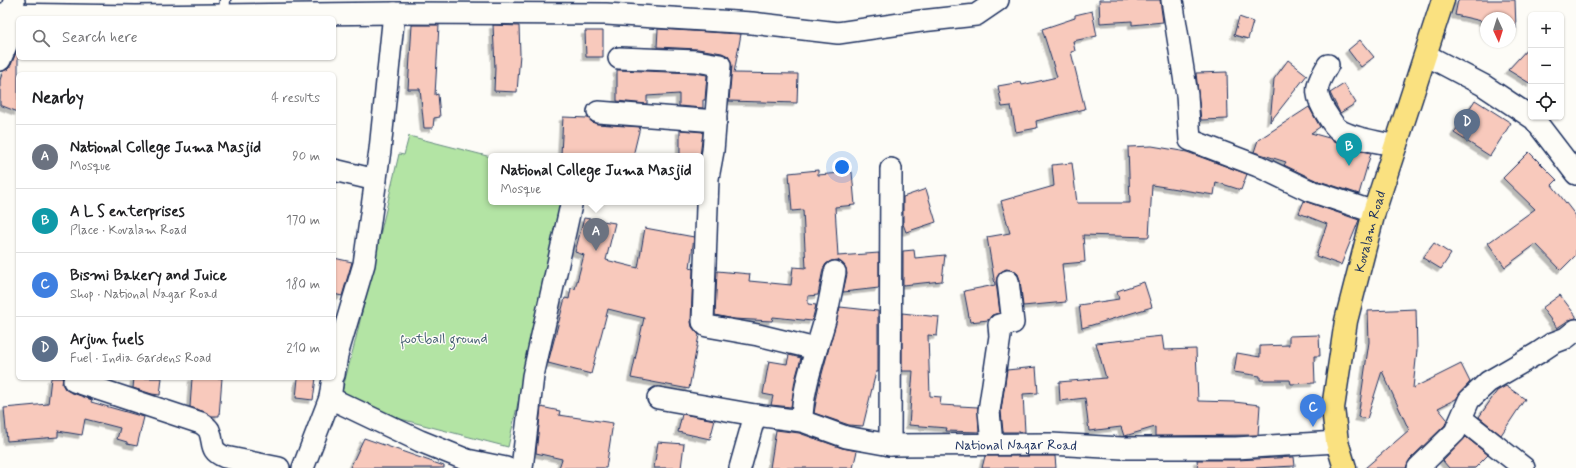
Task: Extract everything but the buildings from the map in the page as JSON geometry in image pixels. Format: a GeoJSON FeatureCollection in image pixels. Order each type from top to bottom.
{"type":"FeatureCollection","features":[{"type":"Feature","properties":{"kind":"main road","name":"Kovalam Road"},"geometry":{"type":"LineString","coordinates":[[1345,468],[1337,442],[1333,408],[1346,321],[1374,212],[1443,0]]}},
{"type":"Feature","properties":{"kind":"street"},"geometry":{"type":"LineString","coordinates":[[0,60],[8,42],[8,9],[136,16],[225,7],[394,13],[606,14],[752,23],[838,33],[976,15],[998,0]]}},
{"type":"Feature","properties":{"kind":"street"},"geometry":{"type":"LineString","coordinates":[[1172,0],[1187,95],[1190,140],[1258,166],[1308,190],[1374,212]]}},
{"type":"Feature","properties":{"kind":"street"},"geometry":{"type":"LineString","coordinates":[[336,365],[364,264],[376,180],[394,13]]}},
{"type":"Feature","properties":{"kind":"street"},"geometry":{"type":"LineString","coordinates":[[1426,55],[1483,85],[1534,119],[1576,174]]}},
{"type":"Feature","properties":{"kind":"street"},"geometry":{"type":"LineString","coordinates":[[619,58],[696,61],[720,65],[713,151],[704,177]]}},
{"type":"Feature","properties":{"kind":"street"},"geometry":{"type":"LineString","coordinates":[[1328,65],[1319,82],[1317,93],[1318,100],[1329,118],[1339,129],[1356,136],[1396,146]]}},
{"type":"Feature","properties":{"kind":"street"},"geometry":{"type":"LineString","coordinates":[[598,112],[716,121]]}},
{"type":"Feature","properties":{"kind":"street"},"geometry":{"type":"LineString","coordinates":[[890,445],[891,169]]}},
{"type":"Feature","properties":{"kind":"street"},"geometry":{"type":"LineString","coordinates":[[336,170],[376,180]]}},
{"type":"Feature","properties":{"kind":"street"},"geometry":{"type":"LineString","coordinates":[[522,468],[533,376],[571,205]]}},
{"type":"Feature","properties":{"kind":"street"},"geometry":{"type":"LineString","coordinates":[[704,205],[703,322],[708,326],[758,335],[816,349]]}},
{"type":"Feature","properties":{"kind":"street"},"geometry":{"type":"LineString","coordinates":[[802,421],[802,409],[835,272]]}},
{"type":"Feature","properties":{"kind":"street"},"geometry":{"type":"LineString","coordinates":[[992,444],[989,411],[1000,336],[999,325],[1013,323],[1008,281]]}},
{"type":"Feature","properties":{"kind":"street"},"geometry":{"type":"LineString","coordinates":[[1418,468],[1455,432],[1462,419],[1469,400],[1488,382],[1538,354],[1553,343],[1573,340]]}},
{"type":"Feature","properties":{"kind":"street"},"geometry":{"type":"LineString","coordinates":[[336,374],[420,440],[467,460],[506,468]]}},
{"type":"Feature","properties":{"kind":"street"},"geometry":{"type":"LineString","coordinates":[[303,468],[331,380]]}},
{"type":"Feature","properties":{"kind":"street"},"geometry":{"type":"LineString","coordinates":[[74,381],[201,422],[208,429],[213,448],[218,454],[225,457],[279,468]]}},
{"type":"Feature","properties":{"kind":"street","name":"National Nagar Road"},"geometry":{"type":"LineString","coordinates":[[658,398],[755,415],[802,421],[846,437],[890,445],[1051,444],[1122,448],[1228,448],[1337,442]]}},
{"type":"Feature","properties":{"kind":"street"},"geometry":{"type":"LineString","coordinates":[[740,468],[755,415]]}},
{"type":"Feature","properties":{"kind":"street"},"geometry":{"type":"LineString","coordinates":[[1462,419],[1524,468]]}},
{"type":"Feature","properties":{"kind":"green space","name":"football ground"},"geometry":{"type":"Polygon","coordinates":[[[409,136],[488,156],[488,205],[562,205],[508,447],[339,403],[355,342],[399,154],[404,155],[409,136]]]}},
{"type":"Feature","properties":{"kind":"place","name":"Arjun fuels"},"geometry":{"type":"Point","coordinates":[1467,142]}},
{"type":"Feature","properties":{"kind":"place","name":"A L S enterprises"},"geometry":{"type":"Point","coordinates":[1349,166]}},
{"type":"Feature","properties":{"kind":"place","name":"National College Juma Masjid"},"geometry":{"type":"Point","coordinates":[596,251]}},
{"type":"Feature","properties":{"kind":"place","name":"Bismi Bakery and Juice"},"geometry":{"type":"Point","coordinates":[1313,427]}}]}
